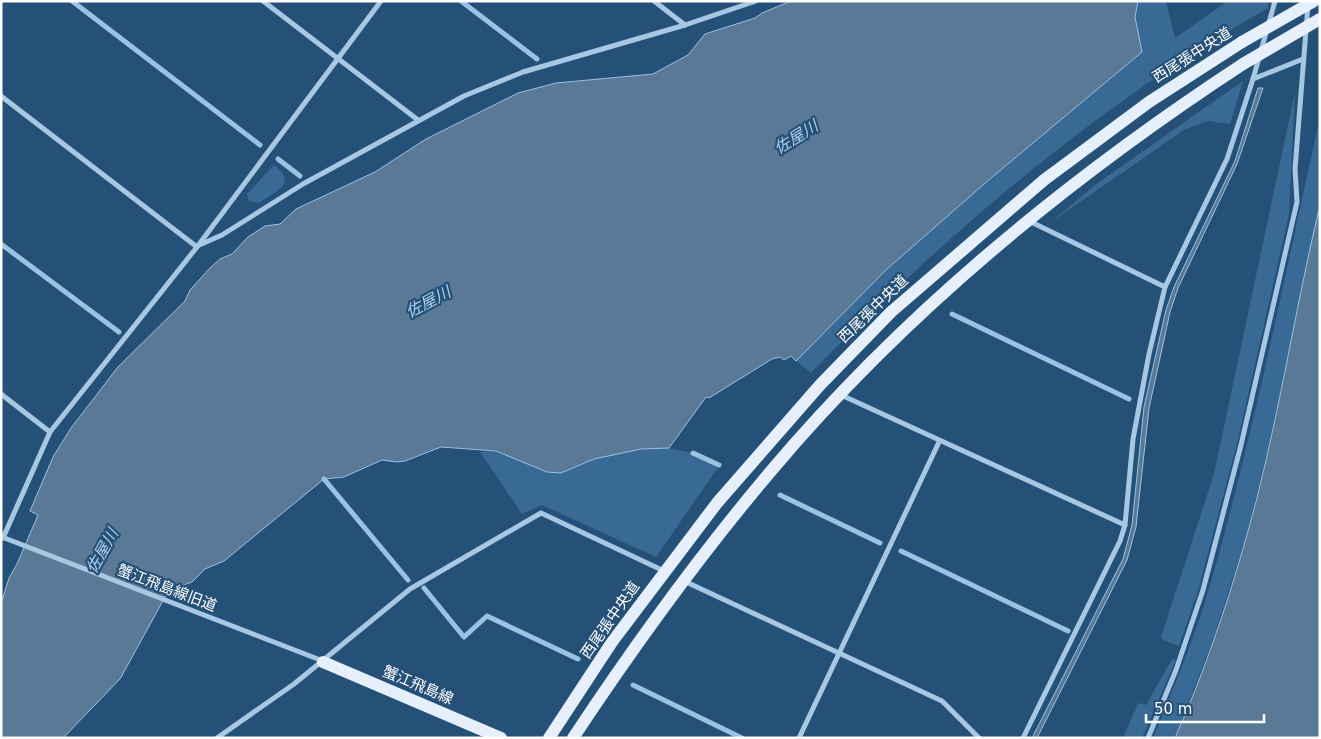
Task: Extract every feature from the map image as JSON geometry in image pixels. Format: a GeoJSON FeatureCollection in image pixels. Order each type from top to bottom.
{"type":"FeatureCollection","features":[{"type":"Feature","properties":{"kind":"main road","name":"西尾張中央道"},"geometry":{"type":"LineString","coordinates":[[549,738],[612,642],[664,571],[760,451],[891,312],[1044,180],[1149,102],[1242,42],[1314,1]]}},
{"type":"Feature","properties":{"kind":"main road"},"geometry":{"type":"LineString","coordinates":[[573,738],[628,655],[772,470],[840,395],[932,305],[1028,220],[1161,118],[1243,64],[1320,19]]}},
{"type":"Feature","properties":{"kind":"main road","name":"蟹江飛島線"},"geometry":{"type":"LineString","coordinates":[[323,662],[501,738]]}},
{"type":"Feature","properties":{"kind":"street"},"geometry":{"type":"LineString","coordinates":[[263,1],[418,120]]}},
{"type":"Feature","properties":{"kind":"street"},"geometry":{"type":"LineString","coordinates":[[2,538],[50,432],[197,247],[381,1]]}},
{"type":"Feature","properties":{"kind":"street"},"geometry":{"type":"LineString","coordinates":[[654,1],[685,25]]}},
{"type":"Feature","properties":{"kind":"street"},"geometry":{"type":"LineString","coordinates":[[197,247],[222,236],[303,184],[464,96],[523,72],[685,25],[756,1]]}},
{"type":"Feature","properties":{"kind":"street"},"geometry":{"type":"LineString","coordinates":[[1023,738],[1112,560],[1125,525],[1134,439],[1148,354],[1165,287],[1227,159],[1253,79],[1275,1]]}},
{"type":"Feature","properties":{"kind":"street"},"geometry":{"type":"LineString","coordinates":[[1148,738],[1176,670],[1203,590],[1242,445],[1296,202],[1295,169],[1308,1]]}},
{"type":"Feature","properties":{"kind":"street"},"geometry":{"type":"LineString","coordinates":[[1253,79],[1304,60]]}},
{"type":"Feature","properties":{"kind":"street"},"geometry":{"type":"LineString","coordinates":[[1,96],[197,247]]}},
{"type":"Feature","properties":{"kind":"street"},"geometry":{"type":"LineString","coordinates":[[1028,220],[1165,287]]}},
{"type":"Feature","properties":{"kind":"street"},"geometry":{"type":"LineString","coordinates":[[1,394],[50,432]]}},
{"type":"Feature","properties":{"kind":"street"},"geometry":{"type":"LineString","coordinates":[[840,395],[1125,525]]}},
{"type":"Feature","properties":{"kind":"street"},"geometry":{"type":"LineString","coordinates":[[799,738],[940,442]]}},
{"type":"Feature","properties":{"kind":"street"},"geometry":{"type":"LineString","coordinates":[[217,738],[323,662],[410,589],[541,513],[664,571]]}},
{"type":"Feature","properties":{"kind":"street","name":"蟹江飛島線旧道"},"geometry":{"type":"LineString","coordinates":[[2,538],[323,662]]}},
{"type":"Feature","properties":{"kind":"street"},"geometry":{"type":"LineString","coordinates":[[684,581],[942,701],[979,738]]}},
{"type":"Feature","properties":{"kind":"shaded area"},"geometry":{"type":"Polygon","coordinates":[[[1138,1],[1166,1],[1175,38],[1228,1],[1268,1],[1268,8],[1144,86],[1026,174],[916,271],[811,373],[796,361],[886,270],[991,178],[1142,52],[1135,17],[1138,1]]]}},
{"type":"Feature","properties":{"kind":"shaded area"},"geometry":{"type":"Polygon","coordinates":[[[1243,81],[1230,124],[1208,121],[1184,130],[1051,222],[1095,185],[1243,81]]]}},
{"type":"Feature","properties":{"kind":"shaded area"},"geometry":{"type":"Polygon","coordinates":[[[1295,92],[1289,214],[1237,444],[1198,591],[1179,646],[1165,641],[1161,637],[1214,474],[1295,92]]]}},
{"type":"Feature","properties":{"kind":"shaded area"},"geometry":{"type":"Polygon","coordinates":[[[1320,117],[1320,205],[1267,454],[1245,541],[1212,642],[1175,738],[1153,738],[1197,627],[1225,531],[1268,354],[1320,117]]]}},
{"type":"Feature","properties":{"kind":"shaded area"},"geometry":{"type":"Polygon","coordinates":[[[274,165],[281,172],[285,182],[278,190],[259,203],[249,201],[247,194],[274,165]]]}},
{"type":"Feature","properties":{"kind":"shaded area"},"geometry":{"type":"Polygon","coordinates":[[[669,448],[692,453],[719,466],[656,557],[542,505],[522,514],[480,452],[496,451],[547,472],[561,473],[594,459],[641,449],[669,448]]]}},
{"type":"Feature","properties":{"kind":"shaded area"},"geometry":{"type":"Polygon","coordinates":[[[1172,659],[1176,660],[1142,738],[1123,738],[1138,703],[1146,705],[1172,659]]]}},
{"type":"Feature","properties":{"kind":"water","name":"佐屋川"},"geometry":{"type":"Polygon","coordinates":[[[791,1],[1138,1],[1135,17],[1142,52],[991,178],[886,270],[796,361],[791,356],[784,360],[780,357],[772,359],[709,398],[706,397],[669,448],[641,449],[594,459],[561,473],[547,472],[496,451],[441,447],[405,461],[382,460],[344,477],[324,479],[224,561],[205,569],[192,582],[176,588],[165,597],[120,679],[63,738],[1,738],[1,604],[9,578],[38,515],[30,511],[53,457],[71,428],[118,367],[185,301],[190,290],[210,268],[220,259],[232,254],[248,237],[265,226],[280,224],[296,209],[375,172],[426,139],[518,93],[556,83],[653,74],[688,55],[705,34],[755,18],[762,13],[791,1]]]}},
{"type":"Feature","properties":{"kind":"water"},"geometry":{"type":"Polygon","coordinates":[[[1258,88],[1263,88],[1237,164],[1178,288],[1170,312],[1149,408],[1136,527],[1127,560],[1037,738],[1032,738],[1123,559],[1132,525],[1144,407],[1166,310],[1174,287],[1235,161],[1258,88]]]}},
{"type":"Feature","properties":{"kind":"water"},"geometry":{"type":"Polygon","coordinates":[[[1320,205],[1320,738],[1175,738],[1222,616],[1256,501],[1276,417],[1301,289],[1320,205]]]}},
{"type":"Feature","properties":{"kind":"waterway"},"geometry":{"type":"LineString","coordinates":[[72,1],[260,145]]}},
{"type":"Feature","properties":{"kind":"waterway"},"geometry":{"type":"LineString","coordinates":[[461,1],[537,59]]}},
{"type":"Feature","properties":{"kind":"waterway"},"geometry":{"type":"LineString","coordinates":[[278,159],[300,176]]}},
{"type":"Feature","properties":{"kind":"waterway"},"geometry":{"type":"LineString","coordinates":[[1,244],[119,332]]}},
{"type":"Feature","properties":{"kind":"waterway"},"geometry":{"type":"LineString","coordinates":[[952,314],[1129,399]]}},
{"type":"Feature","properties":{"kind":"waterway"},"geometry":{"type":"LineString","coordinates":[[693,453],[719,465]]}},
{"type":"Feature","properties":{"kind":"waterway"},"geometry":{"type":"LineString","coordinates":[[324,479],[408,580]]}},
{"type":"Feature","properties":{"kind":"waterway"},"geometry":{"type":"LineString","coordinates":[[780,495],[880,543]]}},
{"type":"Feature","properties":{"kind":"waterway"},"geometry":{"type":"LineString","coordinates":[[901,551],[1068,631]]}},
{"type":"Feature","properties":{"kind":"waterway"},"geometry":{"type":"LineString","coordinates":[[424,588],[464,637],[487,616],[578,659]]}},
{"type":"Feature","properties":{"kind":"waterway"},"geometry":{"type":"LineString","coordinates":[[633,685],[742,738]]}}]}
